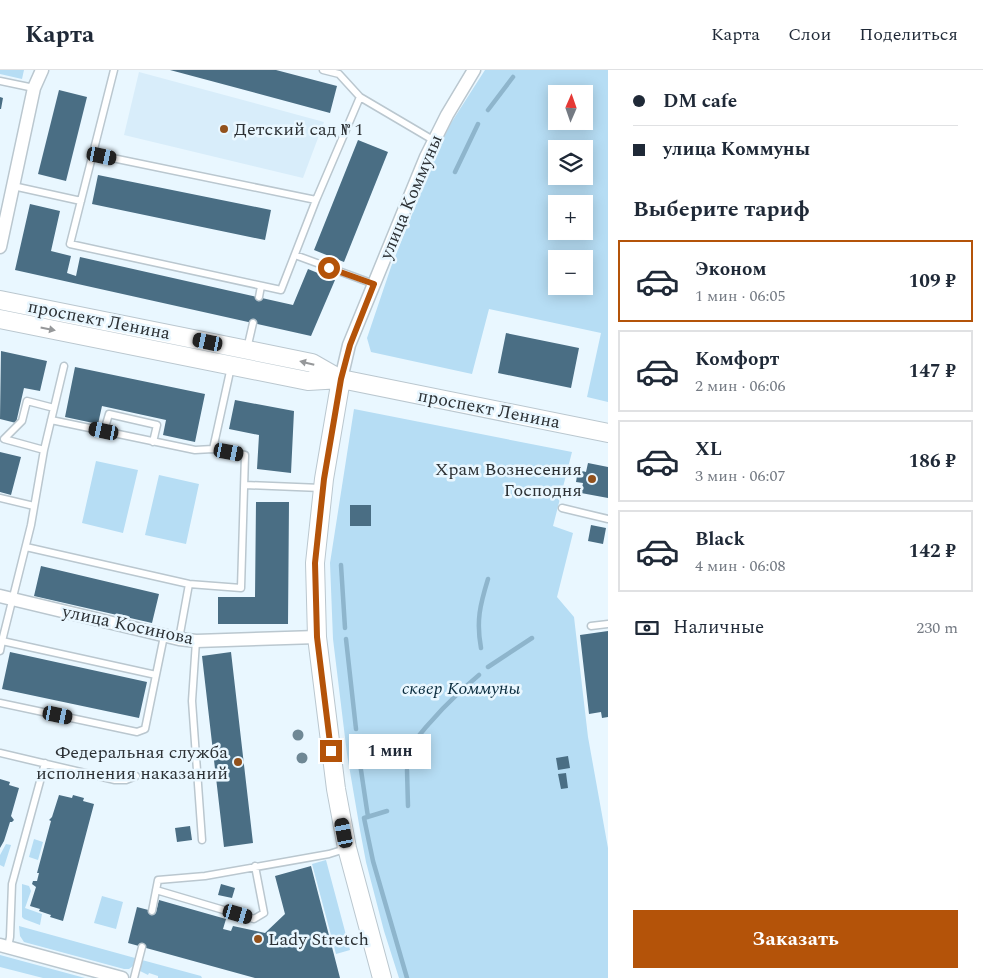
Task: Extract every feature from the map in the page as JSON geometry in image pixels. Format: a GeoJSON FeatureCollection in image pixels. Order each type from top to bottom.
{"type":"FeatureCollection","features":[{"type":"Feature","properties":{"kind":"main road","name":"проспект Ленина"},"geometry":{"type":"LineString","coordinates":[[0,300],[312,363],[341,379]]}},
{"type":"Feature","properties":{"kind":"main road","name":"проспект Ленина"},"geometry":{"type":"LineString","coordinates":[[0,319],[308,381],[341,379],[608,433]]}},
{"type":"Feature","properties":{"kind":"main road","name":"улица Коммуны"},"geometry":{"type":"LineString","coordinates":[[341,379],[323,488],[315,563],[317,637],[336,789],[347,848],[382,978]]}},
{"type":"Feature","properties":{"kind":"street"},"geometry":{"type":"LineString","coordinates":[[0,247],[3,217],[13,186],[34,88],[42,70]]}},
{"type":"Feature","properties":{"kind":"street","name":"улица Коммуны"},"geometry":{"type":"LineString","coordinates":[[341,379],[350,345],[433,140],[474,70]]}},
{"type":"Feature","properties":{"kind":"street","name":"улица Косинова"},"geometry":{"type":"LineString","coordinates":[[0,596],[179,639],[196,641],[317,637]]}},
{"type":"Feature","properties":{"kind":"street"},"geometry":{"type":"LineString","coordinates":[[4,946],[122,978]]}},
{"type":"Feature","properties":{"kind":"lane"},"geometry":{"type":"LineString","coordinates":[[114,70],[70,244],[281,290],[316,200],[360,97]]}},
{"type":"Feature","properties":{"kind":"lane"},"geometry":{"type":"LineString","coordinates":[[323,70],[340,72],[360,97],[433,140]]}},
{"type":"Feature","properties":{"kind":"lane"},"geometry":{"type":"LineString","coordinates":[[0,81],[34,88]]}},
{"type":"Feature","properties":{"kind":"lane"},"geometry":{"type":"LineString","coordinates":[[93,154],[316,200]]}},
{"type":"Feature","properties":{"kind":"lane"},"geometry":{"type":"LineString","coordinates":[[13,186],[81,201]]}},
{"type":"Feature","properties":{"kind":"lane"},"geometry":{"type":"LineString","coordinates":[[295,255],[374,284]]}},
{"type":"Feature","properties":{"kind":"lane"},"geometry":{"type":"LineString","coordinates":[[259,297],[261,286]]}},
{"type":"Feature","properties":{"kind":"lane"},"geometry":{"type":"LineString","coordinates":[[247,350],[253,323]]}},
{"type":"Feature","properties":{"kind":"lane"},"geometry":{"type":"LineString","coordinates":[[0,651],[26,547],[44,450],[64,366]]}},
{"type":"Feature","properties":{"kind":"lane"},"geometry":{"type":"LineString","coordinates":[[213,449],[232,366]]}},
{"type":"Feature","properties":{"kind":"lane"},"geometry":{"type":"LineString","coordinates":[[44,450],[4,439],[22,421],[27,401],[54,408]]}},
{"type":"Feature","properties":{"kind":"lane"},"geometry":{"type":"LineString","coordinates":[[104,431],[108,414],[157,425],[153,442]]}},
{"type":"Feature","properties":{"kind":"lane"},"geometry":{"type":"LineString","coordinates":[[26,547],[189,584],[242,588],[245,455],[213,449],[195,450],[51,420]]}},
{"type":"Feature","properties":{"kind":"lane"},"geometry":{"type":"LineString","coordinates":[[244,485],[323,488]]}},
{"type":"Feature","properties":{"kind":"lane"},"geometry":{"type":"LineString","coordinates":[[0,498],[34,506]]}},
{"type":"Feature","properties":{"kind":"lane"},"geometry":{"type":"LineString","coordinates":[[562,508],[608,519]]}},
{"type":"Feature","properties":{"kind":"lane"},"geometry":{"type":"LineString","coordinates":[[179,639],[189,584]]}},
{"type":"Feature","properties":{"kind":"lane"},"geometry":{"type":"LineString","coordinates":[[591,626],[608,624]]}},
{"type":"Feature","properties":{"kind":"lane"},"geometry":{"type":"LineString","coordinates":[[0,703],[137,732],[145,729],[164,636]]}},
{"type":"Feature","properties":{"kind":"lane"},"geometry":{"type":"LineString","coordinates":[[2,641],[156,675]]}},
{"type":"Feature","properties":{"kind":"lane"},"geometry":{"type":"LineString","coordinates":[[196,641],[192,701],[202,840]]}},
{"type":"Feature","properties":{"kind":"lane"},"geometry":{"type":"LineString","coordinates":[[0,753],[115,780],[126,780],[136,776]]}},
{"type":"Feature","properties":{"kind":"lane"},"geometry":{"type":"LineString","coordinates":[[4,946],[10,937],[12,884],[45,763]]}},
{"type":"Feature","properties":{"kind":"lane"},"geometry":{"type":"LineString","coordinates":[[152,911],[158,880],[206,876],[329,854],[347,848]]}},
{"type":"Feature","properties":{"kind":"lane"},"geometry":{"type":"LineString","coordinates":[[156,890],[254,919],[264,914],[255,866]]}},
{"type":"Feature","properties":{"kind":"lane"},"geometry":{"type":"LineString","coordinates":[[134,978],[142,947]]}},
{"type":"Feature","properties":{"kind":"shaded area","name":"Детский сад № 1"},"geometry":{"type":"Polygon","coordinates":[[[139,72],[324,122],[303,178],[124,135],[139,72]]]}},
{"type":"Feature","properties":{"kind":"green space"},"geometry":{"type":"Polygon","coordinates":[[[0,70],[24,70],[22,79],[0,74],[0,70]]]}},
{"type":"Feature","properties":{"kind":"green space"},"geometry":{"type":"Polygon","coordinates":[[[485,70],[608,70],[608,402],[587,397],[601,333],[489,309],[472,374],[371,352],[367,338],[391,267],[439,147],[451,123],[485,70]]]}},
{"type":"Feature","properties":{"kind":"green space","name":"сквер Коммуны"},"geometry":{"type":"Polygon","coordinates":[[[354,409],[572,452],[553,526],[573,533],[557,597],[574,617],[588,737],[608,848],[608,978],[399,978],[384,931],[366,862],[347,754],[333,639],[330,563],[354,409]]]}},
{"type":"Feature","properties":{"kind":"green space"},"geometry":{"type":"Polygon","coordinates":[[[96,461],[138,470],[123,533],[82,523],[96,461]]]}},
{"type":"Feature","properties":{"kind":"green space"},"geometry":{"type":"Polygon","coordinates":[[[159,475],[199,484],[186,544],[145,535],[159,475]]]}},
{"type":"Feature","properties":{"kind":"green space"},"geometry":{"type":"Polygon","coordinates":[[[34,839],[43,842],[38,860],[29,857],[34,839]]]}},
{"type":"Feature","properties":{"kind":"green space"},"geometry":{"type":"Polygon","coordinates":[[[6,844],[11,845],[4,867],[0,865],[0,855],[6,844]]]}},
{"type":"Feature","properties":{"kind":"green space"},"geometry":{"type":"Polygon","coordinates":[[[326,860],[350,950],[336,954],[312,864],[326,860]]]}},
{"type":"Feature","properties":{"kind":"green space"},"geometry":{"type":"Polygon","coordinates":[[[22,884],[29,886],[31,891],[25,908],[42,914],[40,925],[22,917],[22,884]]]}},
{"type":"Feature","properties":{"kind":"green space"},"geometry":{"type":"Polygon","coordinates":[[[102,896],[123,902],[116,929],[94,923],[102,896]]]}},
{"type":"Feature","properties":{"kind":"green space"},"geometry":{"type":"Polygon","coordinates":[[[19,926],[135,958],[133,966],[129,969],[124,969],[24,942],[20,936],[19,926]]]}},
{"type":"Feature","properties":{"kind":"green space"},"geometry":{"type":"Polygon","coordinates":[[[0,955],[85,978],[43,978],[0,967],[0,955]]]}},
{"type":"Feature","properties":{"kind":"green space"},"geometry":{"type":"Polygon","coordinates":[[[142,960],[201,976],[202,978],[158,978],[158,976],[149,973],[148,975],[140,971],[142,960]]]}},
{"type":"Feature","properties":{"kind":"building"},"geometry":{"type":"Polygon","coordinates":[[[170,70],[276,70],[337,86],[330,113],[170,70]]]}},
{"type":"Feature","properties":{"kind":"building"},"geometry":{"type":"Polygon","coordinates":[[[59,90],[87,97],[66,181],[38,174],[59,90]]]}},
{"type":"Feature","properties":{"kind":"building"},"geometry":{"type":"Polygon","coordinates":[[[0,97],[3,98],[1,109],[0,109],[0,97]]]}},
{"type":"Feature","properties":{"kind":"building"},"geometry":{"type":"Polygon","coordinates":[[[358,140],[388,152],[344,262],[314,250],[358,140]]]}},
{"type":"Feature","properties":{"kind":"building"},"geometry":{"type":"Polygon","coordinates":[[[98,175],[271,210],[265,240],[92,204],[98,175]]]}},
{"type":"Feature","properties":{"kind":"building"},"geometry":{"type":"Polygon","coordinates":[[[30,204],[60,211],[51,251],[71,256],[67,273],[76,276],[80,257],[293,305],[308,269],[335,280],[311,336],[15,270],[30,204]]]}},
{"type":"Feature","properties":{"kind":"building"},"geometry":{"type":"Polygon","coordinates":[[[506,333],[579,348],[571,388],[498,373],[506,333]]]}},
{"type":"Feature","properties":{"kind":"building"},"geometry":{"type":"Polygon","coordinates":[[[1,351],[47,361],[40,391],[24,388],[16,423],[0,419],[1,351]]]}},
{"type":"Feature","properties":{"kind":"building"},"geometry":{"type":"Polygon","coordinates":[[[75,367],[205,394],[195,442],[163,435],[166,420],[102,406],[98,424],[65,417],[75,367]]]}},
{"type":"Feature","properties":{"kind":"building"},"geometry":{"type":"Polygon","coordinates":[[[235,400],[294,411],[291,473],[257,469],[259,435],[229,429],[235,400]]]}},
{"type":"Feature","properties":{"kind":"building"},"geometry":{"type":"Polygon","coordinates":[[[0,452],[21,457],[11,495],[0,492],[0,452]]]}},
{"type":"Feature","properties":{"kind":"building","name":"Храм Вознесения Господня"},"geometry":{"type":"Polygon","coordinates":[[[588,463],[608,467],[608,498],[581,493],[583,483],[576,482],[578,470],[586,472],[588,463]]]}},
{"type":"Feature","properties":{"kind":"building"},"geometry":{"type":"Polygon","coordinates":[[[256,502],[289,502],[288,624],[218,624],[218,597],[255,597],[256,502]]]}},
{"type":"Feature","properties":{"kind":"building"},"geometry":{"type":"Polygon","coordinates":[[[350,505],[371,505],[371,526],[350,526],[350,505]]]}},
{"type":"Feature","properties":{"kind":"building"},"geometry":{"type":"Polygon","coordinates":[[[591,525],[606,528],[603,544],[588,541],[591,525]]]}},
{"type":"Feature","properties":{"kind":"building"},"geometry":{"type":"Polygon","coordinates":[[[41,566],[159,594],[152,623],[34,596],[41,566]]]}},
{"type":"Feature","properties":{"kind":"building"},"geometry":{"type":"Polygon","coordinates":[[[608,631],[608,717],[602,718],[601,712],[589,714],[580,635],[608,631]]]}},
{"type":"Feature","properties":{"kind":"building"},"geometry":{"type":"Polygon","coordinates":[[[10,652],[147,682],[139,718],[2,689],[10,652]]]}},
{"type":"Feature","properties":{"kind":"building"},"geometry":{"type":"Polygon","coordinates":[[[231,652],[253,843],[224,847],[202,656],[231,652]]]}},
{"type":"Feature","properties":{"kind":"building"},"geometry":{"type":"Polygon","coordinates":[[[568,756],[570,768],[558,770],[556,758],[568,756]]]}},
{"type":"Feature","properties":{"kind":"building"},"geometry":{"type":"Polygon","coordinates":[[[566,773],[568,788],[561,789],[558,774],[566,773]]]}},
{"type":"Feature","properties":{"kind":"building"},"geometry":{"type":"Polygon","coordinates":[[[0,779],[10,782],[9,785],[19,788],[11,816],[14,820],[10,822],[0,848],[0,779]]]}},
{"type":"Feature","properties":{"kind":"building"},"geometry":{"type":"Polygon","coordinates":[[[59,795],[72,798],[73,795],[84,798],[83,801],[94,804],[63,921],[50,917],[51,915],[30,906],[36,887],[32,884],[33,881],[37,881],[39,873],[37,873],[51,821],[49,820],[52,817],[59,795]]]}},
{"type":"Feature","properties":{"kind":"building"},"geometry":{"type":"Polygon","coordinates":[[[190,826],[192,840],[177,842],[175,828],[190,826]]]}},
{"type":"Feature","properties":{"kind":"building"},"geometry":{"type":"Polygon","coordinates":[[[311,866],[340,978],[255,978],[128,943],[137,907],[156,912],[159,900],[226,919],[223,929],[231,931],[233,926],[265,933],[285,914],[275,876],[311,866]]]}},
{"type":"Feature","properties":{"kind":"building"},"geometry":{"type":"Polygon","coordinates":[[[221,884],[235,888],[232,898],[218,895],[221,884]]]}},
{"type":"Feature","properties":{"kind":"waterway"},"geometry":{"type":"LineString","coordinates":[[488,110],[513,77]]}},
{"type":"Feature","properties":{"kind":"waterway"},"geometry":{"type":"LineString","coordinates":[[455,172],[478,124]]}},
{"type":"Feature","properties":{"kind":"waterway"},"geometry":{"type":"LineString","coordinates":[[341,565],[345,628]]}},
{"type":"Feature","properties":{"kind":"waterway"},"geometry":{"type":"LineString","coordinates":[[481,648],[480,613],[488,579]]}},
{"type":"Feature","properties":{"kind":"waterway"},"geometry":{"type":"LineString","coordinates":[[488,667],[532,638]]}},
{"type":"Feature","properties":{"kind":"waterway"},"geometry":{"type":"LineString","coordinates":[[346,639],[356,729]]}},
{"type":"Feature","properties":{"kind":"waterway"},"geometry":{"type":"LineString","coordinates":[[408,749],[441,710],[479,675]]}},
{"type":"Feature","properties":{"kind":"waterway"},"geometry":{"type":"LineString","coordinates":[[358,750],[368,817]]}},
{"type":"Feature","properties":{"kind":"waterway"},"geometry":{"type":"LineString","coordinates":[[407,770],[408,806]]}},
{"type":"Feature","properties":{"kind":"waterway"},"geometry":{"type":"LineString","coordinates":[[387,811],[364,818],[373,861],[407,978]]}},
{"type":"Feature","properties":{"kind":"place","name":"Детский сад № 1"},"geometry":{"type":"Point","coordinates":[224,129]}},
{"type":"Feature","properties":{"kind":"place","name":"Храм Вознесения Господня"},"geometry":{"type":"Point","coordinates":[592,479]}},
{"type":"Feature","properties":{"kind":"place","name":"Федеральная служба исполнения наказаний"},"geometry":{"type":"Point","coordinates":[238,762]}},
{"type":"Feature","properties":{"kind":"place","name":"Lady Stretch"},"geometry":{"type":"Point","coordinates":[258,939]}},
{"type":"Feature","properties":{"kind":"route"},"geometry":{"type":"LineString","coordinates":[[329,268],[374,284],[350,345],[341,379],[324,479],[315,563],[317,637],[331,751]]}}]}
